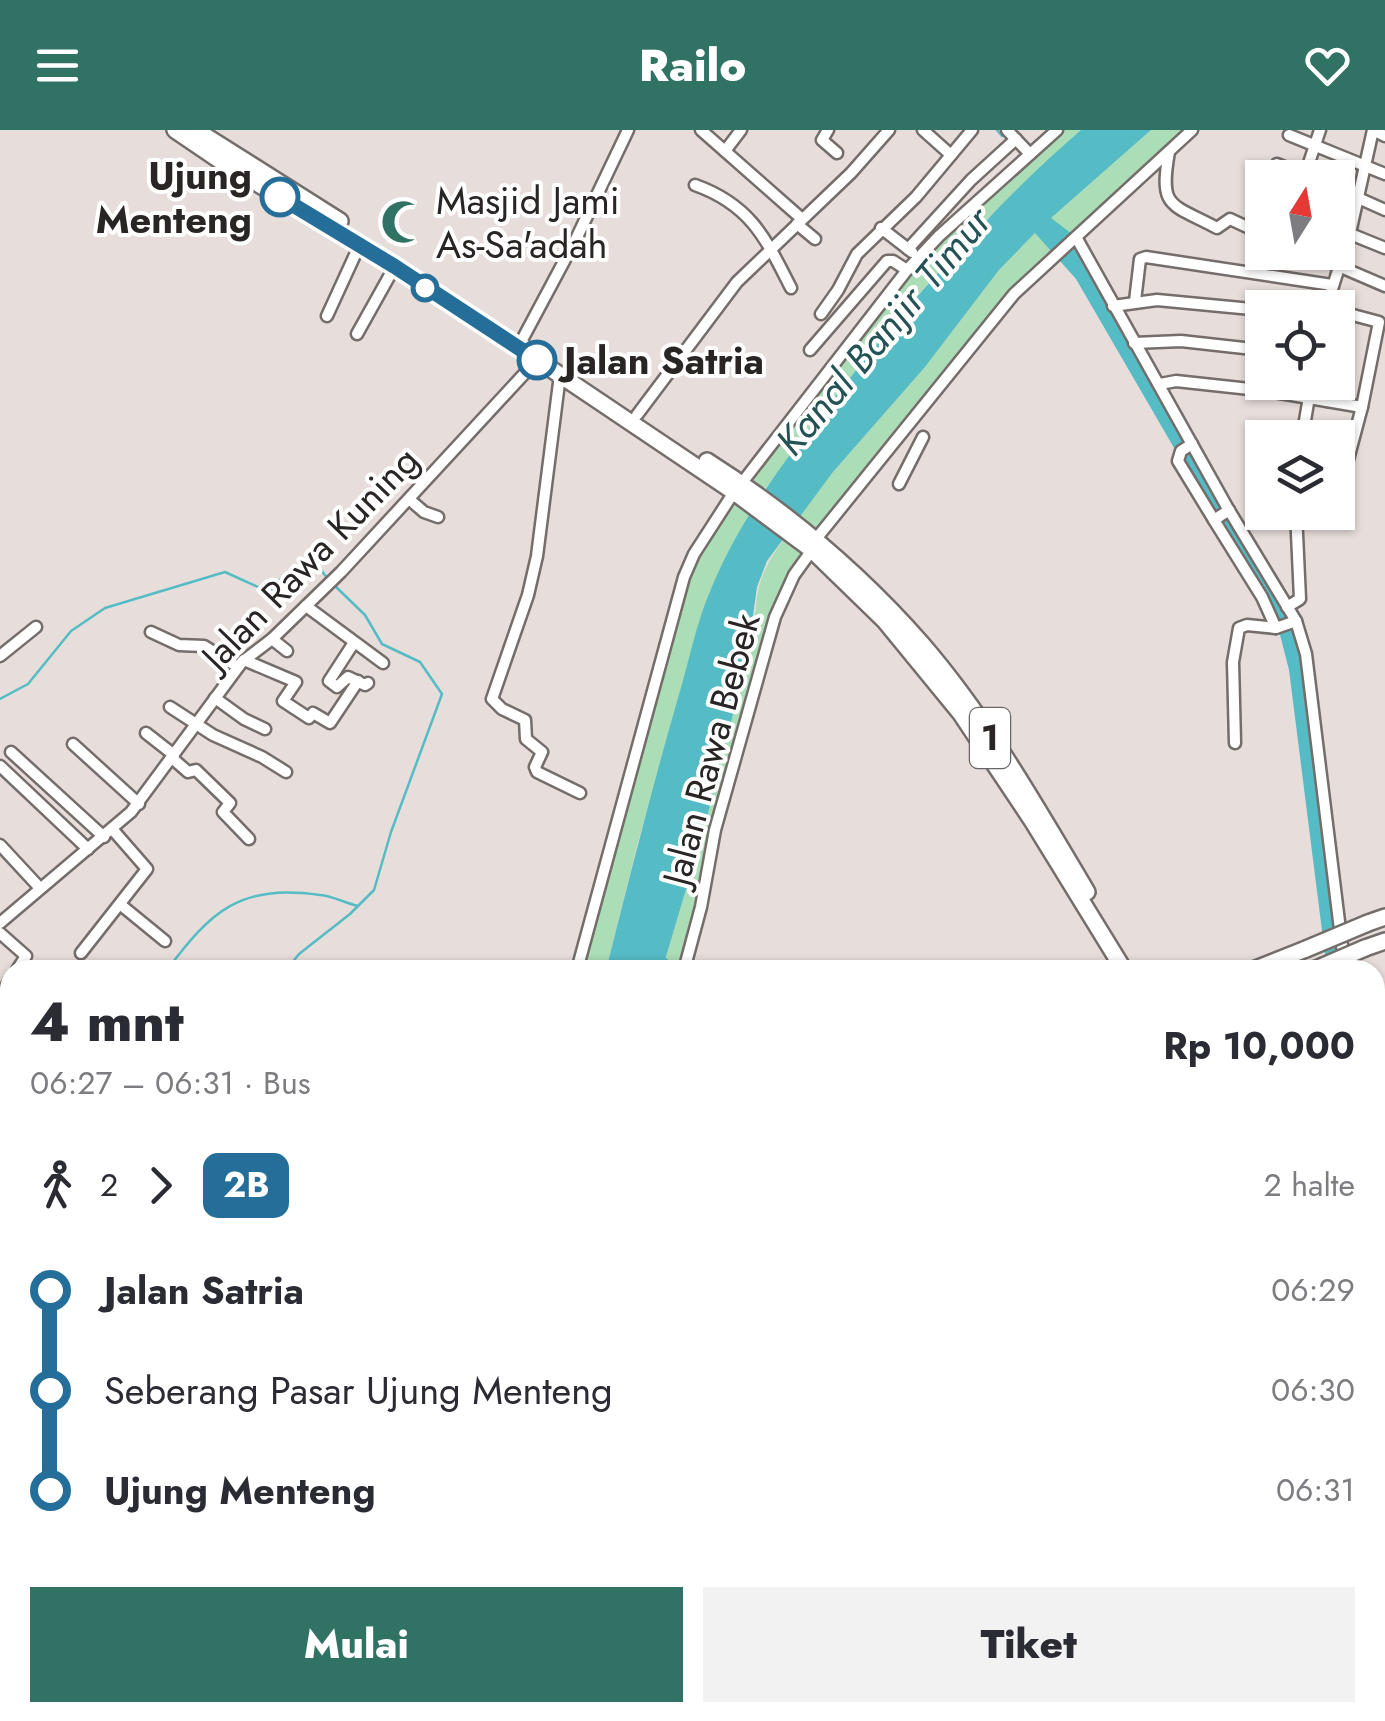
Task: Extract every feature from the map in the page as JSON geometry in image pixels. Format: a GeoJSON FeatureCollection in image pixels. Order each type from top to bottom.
{"type":"FeatureCollection","features":[{"type":"Feature","properties":{"kind":"highway","name":"1"},"geometry":{"type":"LineString","coordinates":[[175,130],[360,244],[740,490]]}},
{"type":"Feature","properties":{"kind":"highway","name":"1"},"geometry":{"type":"LineString","coordinates":[[196,130],[637,415],[810,542],[894,613],[952,684],[1010,765],[1128,960]]}},
{"type":"Feature","properties":{"kind":"highway","name":"1"},"geometry":{"type":"LineString","coordinates":[[810,542],[884,620],[961,714],[1118,960]]}},
{"type":"Feature","properties":{"kind":"highway"},"geometry":{"type":"LineString","coordinates":[[1279,960],[1385,917]]}},
{"type":"Feature","properties":{"kind":"highway"},"geometry":{"type":"LineString","coordinates":[[1337,960],[1385,942]]}},
{"type":"Feature","properties":{"kind":"street"},"geometry":{"type":"LineString","coordinates":[[522,340],[628,130]]}},
{"type":"Feature","properties":{"kind":"street"},"geometry":{"type":"LineString","coordinates":[[701,130],[815,240]]}},
{"type":"Feature","properties":{"kind":"street"},"geometry":{"type":"LineString","coordinates":[[725,150],[742,130]]}},
{"type":"Feature","properties":{"kind":"street"},"geometry":{"type":"LineString","coordinates":[[828,130],[822,140],[838,153]]}},
{"type":"Feature","properties":{"kind":"street"},"geometry":{"type":"LineString","coordinates":[[637,415],[721,302],[889,130]]}},
{"type":"Feature","properties":{"kind":"street"},"geometry":{"type":"LineString","coordinates":[[923,130],[950,155]]}},
{"type":"Feature","properties":{"kind":"street"},"geometry":{"type":"LineString","coordinates":[[1007,130],[1030,154]]}},
{"type":"Feature","properties":{"kind":"street"},"geometry":{"type":"LineString","coordinates":[[580,960],[684,577],[694,554],[918,257],[1057,130]]}},
{"type":"Feature","properties":{"kind":"street","name":"Jalan Rawa Bebek"},"geometry":{"type":"LineString","coordinates":[[686,960],[701,908],[715,830],[775,617],[810,542],[1014,294],[1192,130]]}},
{"type":"Feature","properties":{"kind":"street"},"geometry":{"type":"LineString","coordinates":[[1311,160],[1320,130]]}},
{"type":"Feature","properties":{"kind":"street"},"geometry":{"type":"LineString","coordinates":[[1355,211],[1373,130],[1385,136]]}},
{"type":"Feature","properties":{"kind":"street"},"geometry":{"type":"LineString","coordinates":[[821,314],[838,290],[849,264],[916,197],[970,131]]}},
{"type":"Feature","properties":{"kind":"street"},"geometry":{"type":"LineString","coordinates":[[1288,135],[1385,174]]}},
{"type":"Feature","properties":{"kind":"street"},"geometry":{"type":"LineString","coordinates":[[908,249],[1016,139]]}},
{"type":"Feature","properties":{"kind":"street"},"geometry":{"type":"LineString","coordinates":[[1169,152],[1163,186],[1173,204],[1217,228],[1230,219],[1245,226]]}},
{"type":"Feature","properties":{"kind":"street"},"geometry":{"type":"LineString","coordinates":[[695,184],[749,215],[791,288]]}},
{"type":"Feature","properties":{"kind":"street"},"geometry":{"type":"LineString","coordinates":[[1355,196],[1385,210]]}},
{"type":"Feature","properties":{"kind":"street"},"geometry":{"type":"LineString","coordinates":[[881,228],[918,257]]}},
{"type":"Feature","properties":{"kind":"street"},"geometry":{"type":"LineString","coordinates":[[1355,236],[1385,248]]}},
{"type":"Feature","properties":{"kind":"street"},"geometry":{"type":"LineString","coordinates":[[1073,240],[1160,384],[1277,628]]}},
{"type":"Feature","properties":{"kind":"street"},"geometry":{"type":"LineString","coordinates":[[326,316],[360,244]]}},
{"type":"Feature","properties":{"kind":"street"},"geometry":{"type":"LineString","coordinates":[[1136,301],[1140,261],[1144,257],[1332,285]]}},
{"type":"Feature","properties":{"kind":"street"},"geometry":{"type":"LineString","coordinates":[[810,350],[888,262],[894,261],[907,270]]}},
{"type":"Feature","properties":{"kind":"street"},"geometry":{"type":"LineString","coordinates":[[357,334],[394,266]]}},
{"type":"Feature","properties":{"kind":"street"},"geometry":{"type":"LineString","coordinates":[[1331,290],[1338,270]]}},
{"type":"Feature","properties":{"kind":"street"},"geometry":{"type":"LineString","coordinates":[[1348,270],[1385,286]]}},
{"type":"Feature","properties":{"kind":"street"},"geometry":{"type":"LineString","coordinates":[[1113,306],[1136,301],[1245,308]]}},
{"type":"Feature","properties":{"kind":"street"},"geometry":{"type":"LineString","coordinates":[[1355,316],[1382,323],[1355,433]]}},
{"type":"Feature","properties":{"kind":"street"},"geometry":{"type":"LineString","coordinates":[[1134,342],[1181,341],[1245,348]]}},
{"type":"Feature","properties":{"kind":"street","name":"Jalan Rawa Kuning"},"geometry":{"type":"LineString","coordinates":[[0,924],[139,804],[241,664],[341,572],[537,360]]}},
{"type":"Feature","properties":{"kind":"street"},"geometry":{"type":"LineString","coordinates":[[560,375],[537,556],[492,699],[525,720],[526,739],[542,748],[537,772],[580,792]]}},
{"type":"Feature","properties":{"kind":"street"},"geometry":{"type":"LineString","coordinates":[[1160,384],[1245,386]]}},
{"type":"Feature","properties":{"kind":"street"},"geometry":{"type":"LineString","coordinates":[[1327,400],[1362,407]]}},
{"type":"Feature","properties":{"kind":"street"},"geometry":{"type":"LineString","coordinates":[[899,484],[926,434],[908,424]]}},
{"type":"Feature","properties":{"kind":"street"},"geometry":{"type":"LineString","coordinates":[[1187,447],[1178,461],[1288,608],[1306,654],[1344,960]]}},
{"type":"Feature","properties":{"kind":"street"},"geometry":{"type":"LineString","coordinates":[[410,500],[438,517]]}},
{"type":"Feature","properties":{"kind":"street"},"geometry":{"type":"LineString","coordinates":[[1288,608],[1300,599],[1297,530]]}},
{"type":"Feature","properties":{"kind":"street"},"geometry":{"type":"LineString","coordinates":[[306,606],[383,663]]}},
{"type":"Feature","properties":{"kind":"street"},"geometry":{"type":"LineString","coordinates":[[1234,744],[1232,662],[1237,633],[1242,625],[1277,628],[1293,622]]}},
{"type":"Feature","properties":{"kind":"street"},"geometry":{"type":"LineString","coordinates":[[0,656],[36,627]]}},
{"type":"Feature","properties":{"kind":"street"},"geometry":{"type":"LineString","coordinates":[[152,632],[179,645],[204,646],[241,664],[296,682],[284,700],[309,718],[313,713],[330,723],[363,682],[348,677],[337,687],[328,679],[353,644]]}},
{"type":"Feature","properties":{"kind":"street"},"geometry":{"type":"LineString","coordinates":[[272,639],[287,651]]}},
{"type":"Feature","properties":{"kind":"street"},"geometry":{"type":"LineString","coordinates":[[215,698],[265,729]]}},
{"type":"Feature","properties":{"kind":"street"},"geometry":{"type":"LineString","coordinates":[[170,707],[286,772]]}},
{"type":"Feature","properties":{"kind":"street"},"geometry":{"type":"LineString","coordinates":[[146,733],[188,772],[196,770],[230,803],[223,812],[250,839]]}},
{"type":"Feature","properties":{"kind":"street"},"geometry":{"type":"LineString","coordinates":[[73,744],[139,804]]}},
{"type":"Feature","properties":{"kind":"street"},"geometry":{"type":"LineString","coordinates":[[11,752],[147,868],[81,953]]}},
{"type":"Feature","properties":{"kind":"street"},"geometry":{"type":"LineString","coordinates":[[0,766],[88,849]]}},
{"type":"Feature","properties":{"kind":"street"},"geometry":{"type":"LineString","coordinates":[[0,845],[39,887]]}},
{"type":"Feature","properties":{"kind":"street"},"geometry":{"type":"LineString","coordinates":[[121,905],[165,941]]}},
{"type":"Feature","properties":{"kind":"street"},"geometry":{"type":"LineString","coordinates":[[0,932],[26,956],[23,960]]}},
{"type":"Feature","properties":{"kind":"green space"},"geometry":{"type":"Polygon","coordinates":[[[1057,130],[1081,130],[974,231],[910,304],[766,488],[748,484],[755,467],[918,257],[1057,130]]]}},
{"type":"Feature","properties":{"kind":"green space"},"geometry":{"type":"Polygon","coordinates":[[[1151,130],[1192,130],[1013,294],[816,539],[794,524],[833,472],[925,367],[999,270],[1043,225],[1151,130]]]}},
{"type":"Feature","properties":{"kind":"green space"},"geometry":{"type":"Polygon","coordinates":[[[734,492],[754,507],[710,591],[608,960],[580,960],[684,577],[734,492]]]}},
{"type":"Feature","properties":{"kind":"green space"},"geometry":{"type":"Polygon","coordinates":[[[789,532],[812,550],[782,596],[715,830],[686,960],[665,960],[704,829],[759,587],[770,559],[789,532]]]}},
{"type":"Feature","properties":{"kind":"water"},"geometry":{"type":"Polygon","coordinates":[[[1081,130],[1151,130],[1051,218],[1076,237],[1296,621],[1306,654],[1344,960],[1326,960],[1289,670],[1278,627],[1076,279],[1035,233],[999,270],[925,367],[833,472],[767,561],[757,587],[747,659],[704,829],[665,960],[609,960],[697,629],[737,536],[785,462],[895,322],[984,222],[1081,130]]]}},
{"type":"Feature","properties":{"kind":"waterway"},"geometry":{"type":"LineString","coordinates":[[997,130],[1002,136]]}},
{"type":"Feature","properties":{"kind":"waterway"},"geometry":{"type":"LineString","coordinates":[[0,699],[28,684],[71,631],[105,608],[225,572],[269,592],[284,575],[311,556],[327,578]]}},
{"type":"Feature","properties":{"kind":"waterway"},"geometry":{"type":"LineString","coordinates":[[294,960],[374,890],[442,694],[420,662],[382,644],[365,615],[333,584]]}},
{"type":"Feature","properties":{"kind":"waterway"},"geometry":{"type":"LineString","coordinates":[[175,960],[214,917],[248,898],[292,893],[325,896],[358,906]]}},
{"type":"Feature","properties":{"kind":"bus line","name":"2B"},"geometry":{"type":"LineString","coordinates":[[280,197],[537,360]]}},
{"type":"Feature","properties":{"kind":"place","name":"Ujung Menteng"},"geometry":{"type":"Point","coordinates":[280,197]}},
{"type":"Feature","properties":{"kind":"place","name":"Masjid Jami As-Sa'adah"},"geometry":{"type":"Point","coordinates":[403,222]}},
{"type":"Feature","properties":{"kind":"place","name":"Jalan Satria"},"geometry":{"type":"Point","coordinates":[537,360]}},
{"type":"Feature","properties":{"kind":"water label","name":"Kanal Banjir Timur"},"geometry":{"type":"Point","coordinates":[883,331]}}]}
